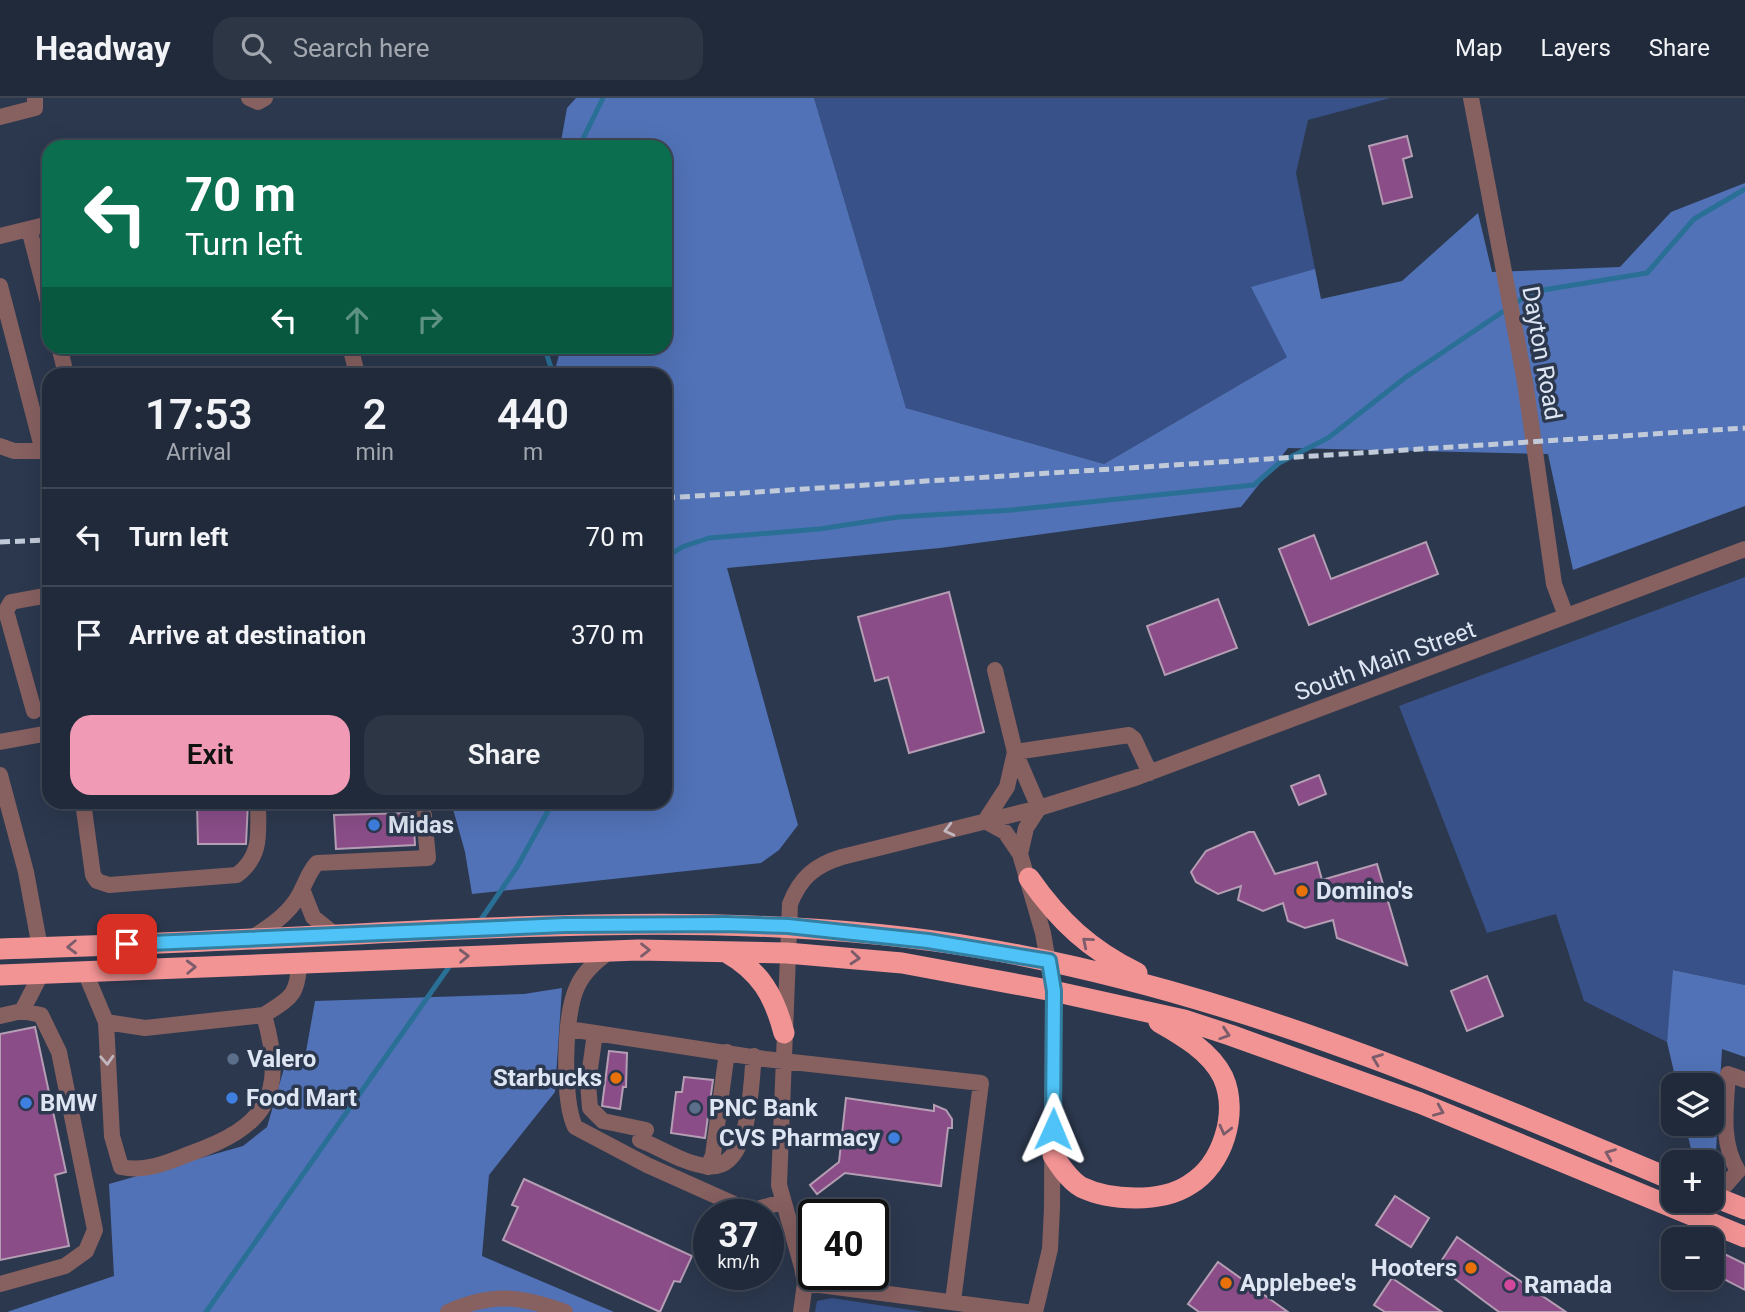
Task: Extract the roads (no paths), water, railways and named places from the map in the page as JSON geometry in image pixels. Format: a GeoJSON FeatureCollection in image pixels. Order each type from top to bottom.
{"type":"FeatureCollection","features":[{"type":"Feature","properties":{"kind":"highway"},"geometry":{"type":"LineString","coordinates":[[1029,878],[1056,916],[1103,956],[1167,989]]}},
{"type":"Feature","properties":{"kind":"highway"},"geometry":{"type":"LineString","coordinates":[[0,949],[619,923],[788,926],[977,948],[1049,961],[1167,989],[1307,1033],[1390,1064],[1661,1175]]}},
{"type":"Feature","properties":{"kind":"highway"},"geometry":{"type":"LineString","coordinates":[[0,975],[610,951],[787,953],[902,963],[1054,991],[1184,1020],[1325,1068],[1745,1237]]}},
{"type":"Feature","properties":{"kind":"highway"},"geometry":{"type":"LineString","coordinates":[[724,951],[748,964],[761,978],[772,996],[784,1032]]}},
{"type":"Feature","properties":{"kind":"highway"},"geometry":{"type":"LineString","coordinates":[[1053,1155],[1079,1186],[1106,1195],[1145,1198],[1190,1185],[1216,1157],[1227,1131],[1230,1105],[1223,1077],[1209,1058],[1185,1037],[1136,1009]]}},
{"type":"Feature","properties":{"kind":"highway"},"geometry":{"type":"LineString","coordinates":[[1724,1200],[1745,1209]]}},
{"type":"Feature","properties":{"kind":"street"},"geometry":{"type":"LineString","coordinates":[[0,117],[35,108],[35,98]]}},
{"type":"Feature","properties":{"kind":"street"},"geometry":{"type":"LineString","coordinates":[[249,98],[258,102],[265,98]]}},
{"type":"Feature","properties":{"kind":"street","name":"Dayton Road"},"geometry":{"type":"LineString","coordinates":[[1471,98],[1514,320],[1554,584],[1566,616]]}},
{"type":"Feature","properties":{"kind":"street"},"geometry":{"type":"LineString","coordinates":[[0,236],[42,225]]}},
{"type":"Feature","properties":{"kind":"street"},"geometry":{"type":"LineString","coordinates":[[29,229],[42,279]]}},
{"type":"Feature","properties":{"kind":"street"},"geometry":{"type":"LineString","coordinates":[[0,286],[42,437]]}},
{"type":"Feature","properties":{"kind":"street"},"geometry":{"type":"LineString","coordinates":[[0,446],[14,451],[42,451]]}},
{"type":"Feature","properties":{"kind":"street","name":"South Main Street"},"geometry":{"type":"LineString","coordinates":[[781,1199],[779,1185],[788,926],[796,887],[816,866],[1039,808],[1150,773],[1745,549]]}},
{"type":"Feature","properties":{"kind":"street"},"geometry":{"type":"LineString","coordinates":[[34,711],[6,611],[11,602],[42,596]]}},
{"type":"Feature","properties":{"kind":"street"},"geometry":{"type":"LineString","coordinates":[[995,670],[1015,752],[1039,808],[1026,828],[1020,853]]}},
{"type":"Feature","properties":{"kind":"street"},"geometry":{"type":"LineString","coordinates":[[0,742],[42,734]]}},
{"type":"Feature","properties":{"kind":"street"},"geometry":{"type":"LineString","coordinates":[[1015,752],[1129,735],[1134,739],[1150,773]]}},
{"type":"Feature","properties":{"kind":"street"},"geometry":{"type":"LineString","coordinates":[[1015,752],[1007,787],[985,821],[1005,832],[1020,853],[1029,878],[1054,991],[1050,1249],[1035,1312]]}},
{"type":"Feature","properties":{"kind":"street"},"geometry":{"type":"LineString","coordinates":[[0,775],[26,872],[40,948]]}},
{"type":"Feature","properties":{"kind":"street"},"geometry":{"type":"LineString","coordinates":[[84,809],[93,875],[97,881],[109,885],[237,875],[255,856],[259,845],[258,809]]}},
{"type":"Feature","properties":{"kind":"street"},"geometry":{"type":"LineString","coordinates":[[250,939],[281,916],[302,889],[307,874],[317,863],[428,858],[424,815]]}},
{"type":"Feature","properties":{"kind":"street"},"geometry":{"type":"LineString","coordinates":[[302,889],[313,917],[334,934]]}},
{"type":"Feature","properties":{"kind":"street"},"geometry":{"type":"LineString","coordinates":[[610,951],[581,978],[572,1002],[568,1108],[580,1132],[724,1199]]}},
{"type":"Feature","properties":{"kind":"street"},"geometry":{"type":"LineString","coordinates":[[106,1023],[145,1028],[264,1015],[292,997],[298,984],[299,963]]}},
{"type":"Feature","properties":{"kind":"street"},"geometry":{"type":"LineString","coordinates":[[85,972],[106,1023],[113,1136],[121,1167],[138,1170],[226,1141],[252,1123],[264,1104],[270,1084],[274,1050],[264,1015]]}},
{"type":"Feature","properties":{"kind":"street"},"geometry":{"type":"LineString","coordinates":[[22,1011],[41,974]]}},
{"type":"Feature","properties":{"kind":"street"},"geometry":{"type":"LineString","coordinates":[[0,1016],[22,1011],[41,1015],[58,1052],[96,1230],[86,1251],[65,1266],[0,1284]]}},
{"type":"Feature","properties":{"kind":"street"},"geometry":{"type":"LineString","coordinates":[[569,1029],[782,1061],[981,1083],[953,1301]]}},
{"type":"Feature","properties":{"kind":"street"},"geometry":{"type":"LineString","coordinates":[[595,1033],[588,1083],[590,1108],[603,1121],[719,1164]]}},
{"type":"Feature","properties":{"kind":"street"},"geometry":{"type":"LineString","coordinates":[[719,1164],[713,1155],[740,1054]]}},
{"type":"Feature","properties":{"kind":"street"},"geometry":{"type":"LineString","coordinates":[[719,1164],[740,1054]]}},
{"type":"Feature","properties":{"kind":"street"},"geometry":{"type":"LineString","coordinates":[[1724,1185],[1738,1171],[1729,1156],[1725,1119],[1728,1074],[1745,1080]]}},
{"type":"Feature","properties":{"kind":"street","name":"South Main Street"},"geometry":{"type":"LineString","coordinates":[[784,1209],[798,1258]]}},
{"type":"Feature","properties":{"kind":"street"},"geometry":{"type":"LineString","coordinates":[[801,1312],[804,1290]]}},
{"type":"Feature","properties":{"kind":"street"},"geometry":{"type":"LineString","coordinates":[[863,1290],[1026,1312]]}},
{"type":"Feature","properties":{"kind":"street"},"geometry":{"type":"LineString","coordinates":[[448,1312],[484,1300],[507,1297],[528,1299],[565,1312]]}},
{"type":"Feature","properties":{"kind":"waterway"},"geometry":{"type":"LineString","coordinates":[[582,140],[603,98]]}},
{"type":"Feature","properties":{"kind":"waterway"},"geometry":{"type":"LineString","coordinates":[[672,553],[682,547],[709,538],[819,529],[898,517],[1012,510],[1254,485],[1279,463],[1328,438],[1406,377],[1526,296],[1537,291],[1647,273],[1694,219],[1745,189]]}},
{"type":"Feature","properties":{"kind":"waterway"},"geometry":{"type":"LineString","coordinates":[[547,354],[551,368]]}},
{"type":"Feature","properties":{"kind":"waterway"},"geometry":{"type":"LineString","coordinates":[[480,921],[517,867],[549,809]]}},
{"type":"Feature","properties":{"kind":"waterway"},"geometry":{"type":"LineString","coordinates":[[206,1312],[451,964]]}},
{"type":"Feature","properties":{"kind":"railway"},"geometry":{"type":"LineString","coordinates":[[672,498],[1745,428]]}},
{"type":"Feature","properties":{"kind":"railway"},"geometry":{"type":"LineString","coordinates":[[0,542],[42,540]]}},
{"type":"Feature","properties":{"kind":"place","name":"Midas"},"geometry":{"type":"Point","coordinates":[374,825]}},
{"type":"Feature","properties":{"kind":"place","name":"Domino's"},"geometry":{"type":"Point","coordinates":[1302,891]}},
{"type":"Feature","properties":{"kind":"place","name":"Valero"},"geometry":{"type":"Point","coordinates":[233,1059]}},
{"type":"Feature","properties":{"kind":"place","name":"Starbucks"},"geometry":{"type":"Point","coordinates":[616,1078]}},
{"type":"Feature","properties":{"kind":"place","name":"Food Mart"},"geometry":{"type":"Point","coordinates":[232,1098]}},
{"type":"Feature","properties":{"kind":"place","name":"BMW"},"geometry":{"type":"Point","coordinates":[26,1103]}},
{"type":"Feature","properties":{"kind":"place","name":"PNC Bank"},"geometry":{"type":"Point","coordinates":[695,1108]}},
{"type":"Feature","properties":{"kind":"place","name":"CVS Pharmacy"},"geometry":{"type":"Point","coordinates":[894,1138]}},
{"type":"Feature","properties":{"kind":"place","name":"Hooters"},"geometry":{"type":"Point","coordinates":[1471,1268]}},
{"type":"Feature","properties":{"kind":"place","name":"Applebee's"},"geometry":{"type":"Point","coordinates":[1226,1283]}},
{"type":"Feature","properties":{"kind":"place","name":"Ramada"},"geometry":{"type":"Point","coordinates":[1510,1285]}}]}
